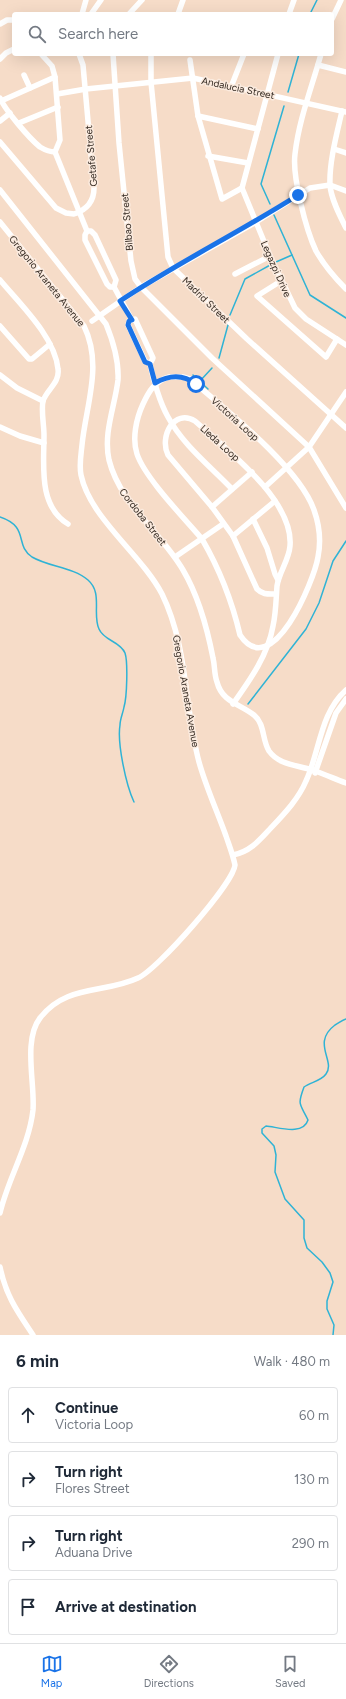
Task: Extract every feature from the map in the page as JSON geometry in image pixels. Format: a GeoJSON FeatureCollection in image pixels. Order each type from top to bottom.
{"type":"FeatureCollection","features":[{"type":"Feature","properties":{"kind":"street"},"geometry":{"type":"LineString","coordinates":[[83,12],[86,0]]}},
{"type":"Feature","properties":{"kind":"street"},"geometry":{"type":"LineString","coordinates":[[92,12],[101,0]]}},
{"type":"Feature","properties":{"kind":"street"},"geometry":{"type":"LineString","coordinates":[[131,12],[142,0]]}},
{"type":"Feature","properties":{"kind":"street"},"geometry":{"type":"LineString","coordinates":[[181,12],[183,0]]}},
{"type":"Feature","properties":{"kind":"street"},"geometry":{"type":"LineString","coordinates":[[290,12],[294,0]]}},
{"type":"Feature","properties":{"kind":"street"},"geometry":{"type":"LineString","coordinates":[[334,15],[341,0]]}},
{"type":"Feature","properties":{"kind":"street"},"geometry":{"type":"LineString","coordinates":[[0,24],[7,20],[12,20]]}},
{"type":"Feature","properties":{"kind":"street"},"geometry":{"type":"LineString","coordinates":[[0,59],[12,50]]}},
{"type":"Feature","properties":{"kind":"street"},"geometry":{"type":"LineString","coordinates":[[43,56],[52,66],[55,77],[60,140],[55,152],[87,231],[85,240],[107,284],[110,287],[114,287]]}},
{"type":"Feature","properties":{"kind":"street","name":"Getafe Street"},"geometry":{"type":"LineString","coordinates":[[80,56],[83,65],[86,89],[94,194],[88,206],[80,212]]}},
{"type":"Feature","properties":{"kind":"street","name":"Bilbao Street"},"geometry":{"type":"LineString","coordinates":[[113,56],[119,143],[131,261],[135,279],[141,287],[212,358],[309,447],[346,508]]}},
{"type":"Feature","properties":{"kind":"street","name":"Madrid Street"},"geometry":{"type":"LineString","coordinates":[[151,56],[151,82],[168,256],[173,268],[247,340],[346,428]]}},
{"type":"Feature","properties":{"kind":"street"},"geometry":{"type":"LineString","coordinates":[[231,87],[243,56]]}},
{"type":"Feature","properties":{"kind":"street"},"geometry":{"type":"LineString","coordinates":[[190,60],[198,116],[208,156],[222,199],[242,188],[277,56]]}},
{"type":"Feature","properties":{"kind":"street"},"geometry":{"type":"LineString","coordinates":[[320,56],[305,103],[294,155],[298,195],[316,250],[331,274],[346,289]]}},
{"type":"Feature","properties":{"kind":"street"},"geometry":{"type":"LineString","coordinates":[[318,65],[346,72]]}},
{"type":"Feature","properties":{"kind":"street"},"geometry":{"type":"LineString","coordinates":[[24,75],[30,88]]}},
{"type":"Feature","properties":{"kind":"street"},"geometry":{"type":"LineString","coordinates":[[55,77],[1,99],[19,124],[42,148],[55,152]]}},
{"type":"Feature","properties":{"kind":"street","name":"Andalucia Street"},"geometry":{"type":"LineString","coordinates":[[56,94],[86,89],[193,78],[344,111]]}},
{"type":"Feature","properties":{"kind":"street"},"geometry":{"type":"LineString","coordinates":[[19,124],[58,107]]}},
{"type":"Feature","properties":{"kind":"street"},"geometry":{"type":"LineString","coordinates":[[344,111],[334,150],[330,185],[339,216],[346,228]]}},
{"type":"Feature","properties":{"kind":"street"},"geometry":{"type":"LineString","coordinates":[[0,121],[10,113]]}},
{"type":"Feature","properties":{"kind":"street"},"geometry":{"type":"LineString","coordinates":[[198,116],[258,129]]}},
{"type":"Feature","properties":{"kind":"street"},"geometry":{"type":"LineString","coordinates":[[0,142],[56,208],[66,213],[80,212]]}},
{"type":"Feature","properties":{"kind":"street"},"geometry":{"type":"LineString","coordinates":[[334,150],[346,153]]}},
{"type":"Feature","properties":{"kind":"street"},"geometry":{"type":"LineString","coordinates":[[208,156],[248,163]]}},
{"type":"Feature","properties":{"kind":"street"},"geometry":{"type":"LineString","coordinates":[[92,321],[141,287],[256,222],[310,188],[330,185],[346,191]]}},
{"type":"Feature","properties":{"kind":"street","name":"Legazpi Drive"},"geometry":{"type":"LineString","coordinates":[[242,188],[281,281],[295,308],[306,319],[346,345]]}},
{"type":"Feature","properties":{"kind":"street","name":"Cordoba Street"},"geometry":{"type":"LineString","coordinates":[[0,190],[101,315],[111,336],[118,372],[107,439],[109,459],[113,473],[122,491],[175,558],[188,578],[201,607],[219,688],[233,704],[248,711],[258,720],[267,746],[274,756],[285,763],[311,770],[346,783]]}},
{"type":"Feature","properties":{"kind":"street","name":"Gregorio Araneta Avenue"},"geometry":{"type":"LineString","coordinates":[[0,222],[84,326],[89,336],[94,371],[84,424],[80,462],[81,475],[87,493],[96,507],[150,574],[168,608],[181,651],[199,762],[233,855]]}},
{"type":"Feature","properties":{"kind":"street"},"geometry":{"type":"LineString","coordinates":[[87,231],[91,231],[95,235],[116,280],[114,287],[120,301],[132,320],[136,320],[153,358],[150,364],[155,383],[168,417],[189,445],[232,489]]}},
{"type":"Feature","properties":{"kind":"street"},"geometry":{"type":"LineString","coordinates":[[235,274],[270,256]]}},
{"type":"Feature","properties":{"kind":"street"},"geometry":{"type":"LineString","coordinates":[[0,280],[45,334],[50,344],[58,369],[57,380],[43,401],[43,472],[47,497],[58,518],[68,524]]}},
{"type":"Feature","properties":{"kind":"street"},"geometry":{"type":"LineString","coordinates":[[281,281],[257,296],[326,357],[337,339]]}},
{"type":"Feature","properties":{"kind":"street"},"geometry":{"type":"LineString","coordinates":[[132,320],[129,321],[128,325],[145,362],[150,364]]}},
{"type":"Feature","properties":{"kind":"street"},"geometry":{"type":"LineString","coordinates":[[0,326],[2,332],[29,359],[32,359],[50,344]]}},
{"type":"Feature","properties":{"kind":"street"},"geometry":{"type":"LineString","coordinates":[[0,375],[17,388],[43,401]]}},
{"type":"Feature","properties":{"kind":"street","name":"Victoria Loop"},"geometry":{"type":"LineString","coordinates":[[155,383],[169,377],[183,377],[190,379],[287,467],[314,509],[319,532],[316,568],[292,621],[283,632],[267,645]]}},
{"type":"Feature","properties":{"kind":"street"},"geometry":{"type":"LineString","coordinates":[[155,383],[139,412],[134,442],[137,455],[152,479],[202,539],[228,591],[240,635],[250,646],[261,648],[267,645]]}},
{"type":"Feature","properties":{"kind":"street"},"geometry":{"type":"LineString","coordinates":[[265,487],[309,447],[346,392]]}},
{"type":"Feature","properties":{"kind":"street","name":"Lleda Loop"},"geometry":{"type":"LineString","coordinates":[[172,423],[182,417],[192,419],[252,472],[275,501],[290,531],[290,546],[287,561],[278,580],[273,627],[267,645]]}},
{"type":"Feature","properties":{"kind":"street"},"geometry":{"type":"LineString","coordinates":[[172,423],[166,436],[167,452],[212,507],[233,536],[257,589],[261,593],[276,594]]}},
{"type":"Feature","properties":{"kind":"street"},"geometry":{"type":"LineString","coordinates":[[0,427],[20,436],[44,443]]}},
{"type":"Feature","properties":{"kind":"street"},"geometry":{"type":"LineString","coordinates":[[212,507],[252,472]]}},
{"type":"Feature","properties":{"kind":"street"},"geometry":{"type":"LineString","coordinates":[[233,536],[275,501]]}},
{"type":"Feature","properties":{"kind":"street"},"geometry":{"type":"LineString","coordinates":[[253,519],[278,580]]}},
{"type":"Feature","properties":{"kind":"street"},"geometry":{"type":"LineString","coordinates":[[175,558],[223,524]]}},
{"type":"Feature","properties":{"kind":"street"},"geometry":{"type":"LineString","coordinates":[[233,704],[247,684],[267,645]]}},
{"type":"Feature","properties":{"kind":"street"},"geometry":{"type":"LineString","coordinates":[[0,1213],[12,1175],[26,1142],[34,1094],[31,1052],[34,1033],[39,1020],[48,1008],[69,995],[132,981],[152,970],[224,888],[234,869],[233,855],[242,853],[257,843],[294,801],[307,780],[311,770],[327,717],[336,701],[346,690]]}},
{"type":"Feature","properties":{"kind":"street"},"geometry":{"type":"LineString","coordinates":[[307,780],[317,772],[336,713],[346,699]]}},
{"type":"Feature","properties":{"kind":"street"},"geometry":{"type":"LineString","coordinates":[[0,1267],[5,1288],[11,1302],[33,1335]]}},
{"type":"Feature","properties":{"kind":"waterway"},"geometry":{"type":"LineString","coordinates":[[311,12],[317,0]]}},
{"type":"Feature","properties":{"kind":"waterway"},"geometry":{"type":"LineString","coordinates":[[288,92],[298,56]]}},
{"type":"Feature","properties":{"kind":"waterway"},"geometry":{"type":"LineString","coordinates":[[270,204],[261,184],[284,106]]}},
{"type":"Feature","properties":{"kind":"waterway"},"geometry":{"type":"LineString","coordinates":[[274,215],[310,295],[346,318]]}},
{"type":"Feature","properties":{"kind":"waterway"},"geometry":{"type":"LineString","coordinates":[[276,262],[292,255]]}},
{"type":"Feature","properties":{"kind":"waterway"},"geometry":{"type":"LineString","coordinates":[[230,315],[245,279],[272,264]]}},
{"type":"Feature","properties":{"kind":"waterway"},"geometry":{"type":"LineString","coordinates":[[219,358],[228,325]]}},
{"type":"Feature","properties":{"kind":"waterway"},"geometry":{"type":"LineString","coordinates":[[200,381],[212,368]]}},
{"type":"Feature","properties":{"kind":"waterway"},"geometry":{"type":"LineString","coordinates":[[193,375],[208,389]]}},
{"type":"Feature","properties":{"kind":"waterway"},"geometry":{"type":"LineString","coordinates":[[0,517],[9,521],[15,526],[19,531],[24,547],[32,557],[75,572],[88,580],[95,591],[96,617],[101,633],[120,646],[125,653],[127,664],[125,702],[119,733],[125,775],[134,802]]}},
{"type":"Feature","properties":{"kind":"waterway"},"geometry":{"type":"LineString","coordinates":[[248,704],[306,629],[319,603],[333,561],[346,541]]}},
{"type":"Feature","properties":{"kind":"waterway"},"geometry":{"type":"LineString","coordinates":[[333,1335],[334,1325],[327,1309],[327,1301],[333,1282],[330,1273],[322,1262],[307,1248],[304,1238],[304,1220],[285,1199],[275,1172],[276,1155],[274,1146],[262,1133],[262,1129],[266,1126],[283,1129],[296,1129],[305,1125],[308,1120],[300,1104],[304,1087],[326,1074],[328,1063],[324,1045],[325,1038],[328,1032],[335,1025],[346,1019]]}},
{"type":"Feature","properties":{"kind":"route"},"geometry":{"type":"LineString","coordinates":[[196,384],[190,379],[176,376],[161,379],[155,383],[150,364],[145,362],[128,325],[128,322],[132,320],[120,301],[173,268],[256,222],[298,195]]}}]}
